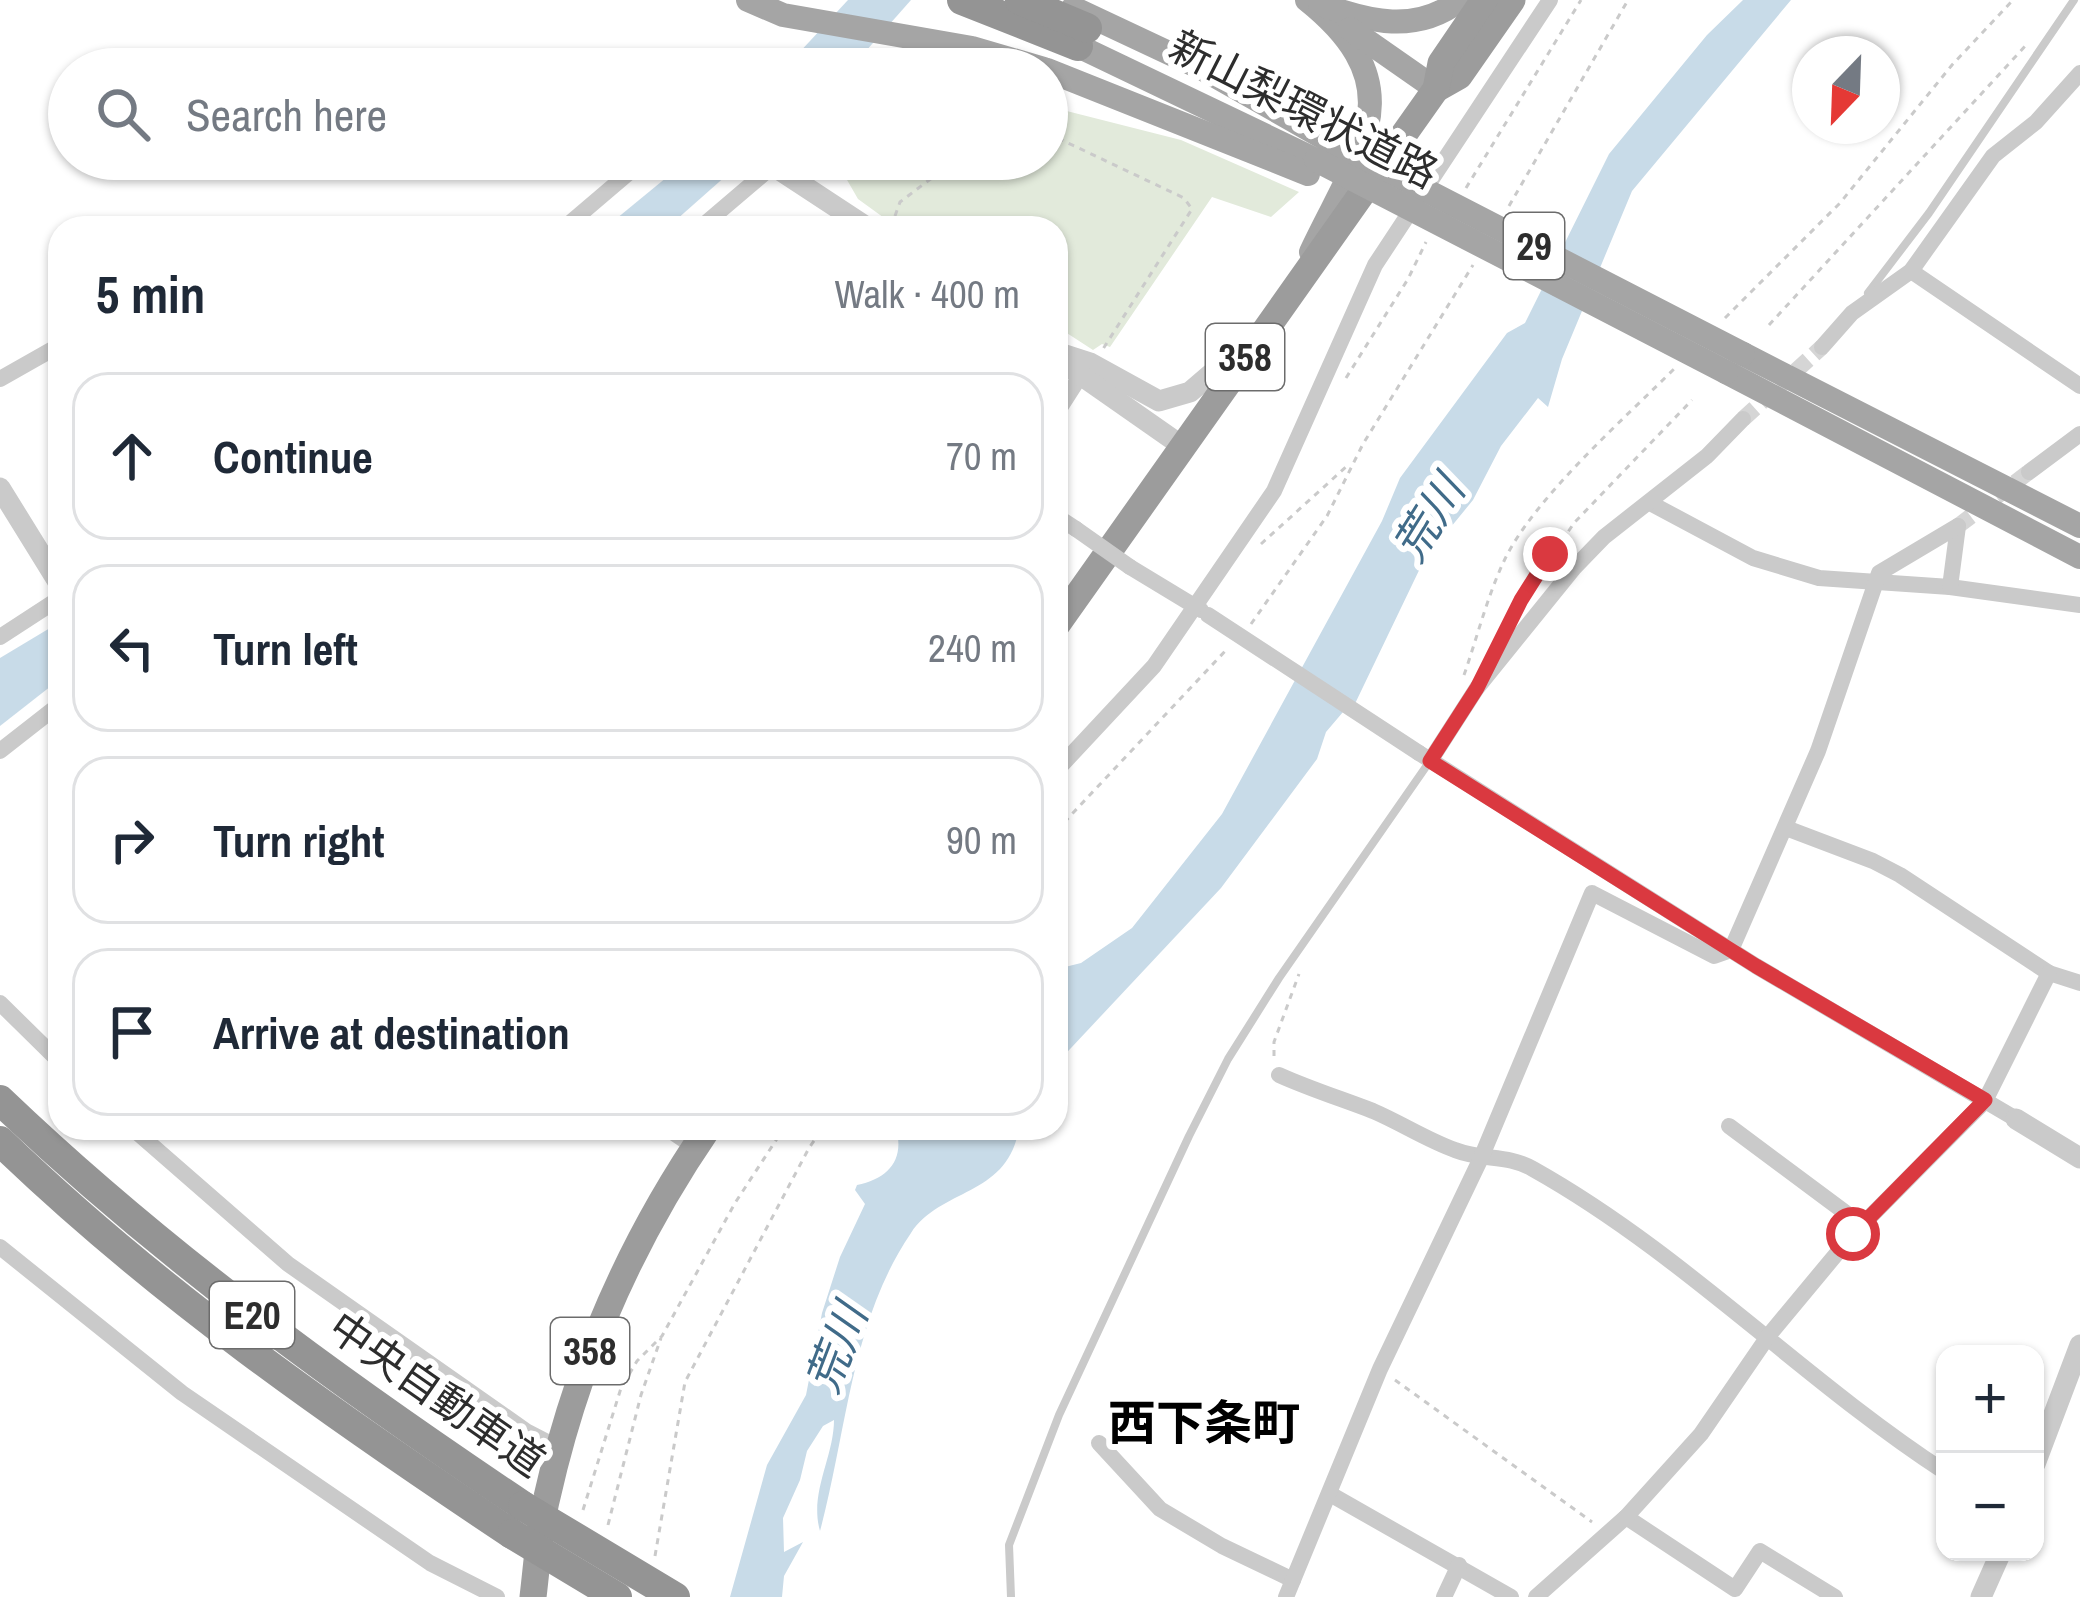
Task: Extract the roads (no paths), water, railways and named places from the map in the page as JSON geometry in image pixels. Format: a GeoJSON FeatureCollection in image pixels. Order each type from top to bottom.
{"type":"FeatureCollection","features":[{"type":"Feature","properties":{"kind":"highway"},"geometry":{"type":"LineString","coordinates":[[962,0],[1083,37]]}},
{"type":"Feature","properties":{"kind":"highway"},"geometry":{"type":"LineString","coordinates":[[1020,0],[1083,37]]}},
{"type":"Feature","properties":{"kind":"highway","name":"358"},"geometry":{"type":"LineString","coordinates":[[1068,609],[1436,89],[1441,64],[1484,0]]}},
{"type":"Feature","properties":{"kind":"highway","name":"358"},"geometry":{"type":"LineString","coordinates":[[1436,89],[1460,76],[1513,0]]}},
{"type":"Feature","properties":{"kind":"highway","name":"中央自動車道"},"geometry":{"type":"LineString","coordinates":[[0,1100],[224,1294],[367,1399],[617,1597]]}},
{"type":"Feature","properties":{"kind":"highway","name":"358"},"geometry":{"type":"LineString","coordinates":[[533,1597],[545,1501],[595,1334],[625,1266],[700,1140]]}},
{"type":"Feature","properties":{"kind":"highway","name":"中央自動車道"},"geometry":{"type":"LineString","coordinates":[[0,1141],[208,1319],[329,1409],[517,1520],[675,1597]]}},
{"type":"Feature","properties":{"kind":"main road"},"geometry":{"type":"LineString","coordinates":[[748,0],[783,15],[972,48]]}},
{"type":"Feature","properties":{"kind":"main road","name":"29"},"geometry":{"type":"LineString","coordinates":[[1056,0],[1203,69],[1317,158],[2080,526]]}},
{"type":"Feature","properties":{"kind":"main road"},"geometry":{"type":"LineString","coordinates":[[1310,0],[1365,18],[1400,23],[1432,17],[1460,0]]}},
{"type":"Feature","properties":{"kind":"main road"},"geometry":{"type":"LineString","coordinates":[[1310,0],[1436,89]]}},
{"type":"Feature","properties":{"kind":"main road"},"geometry":{"type":"LineString","coordinates":[[1292,292],[1363,143],[1372,97],[1358,52],[1310,0]]}},
{"type":"Feature","properties":{"kind":"main road","name":"29"},"geometry":{"type":"LineString","coordinates":[[1083,37],[1538,275],[1734,363],[2080,557]]}},
{"type":"Feature","properties":{"kind":"main road"},"geometry":{"type":"LineString","coordinates":[[1068,77],[1317,158]]}},
{"type":"Feature","properties":{"kind":"street"},"geometry":{"type":"LineString","coordinates":[[1068,758],[1201,610],[1274,491],[1358,298],[1389,240],[1550,0]]}},
{"type":"Feature","properties":{"kind":"street"},"geometry":{"type":"LineString","coordinates":[[1822,347],[1852,313],[1911,271],[1993,156],[2036,122],[2080,73]]}},
{"type":"Feature","properties":{"kind":"street"},"geometry":{"type":"LineString","coordinates":[[578,216],[620,180]]}},
{"type":"Feature","properties":{"kind":"street"},"geometry":{"type":"LineString","coordinates":[[712,216],[748,180]]}},
{"type":"Feature","properties":{"kind":"street"},"geometry":{"type":"LineString","coordinates":[[796,180],[850,216]]}},
{"type":"Feature","properties":{"kind":"street"},"geometry":{"type":"LineString","coordinates":[[1911,271],[2080,386]]}},
{"type":"Feature","properties":{"kind":"street"},"geometry":{"type":"LineString","coordinates":[[1068,358],[1090,363],[1147,396],[1169,400],[1190,392],[1265,329]]}},
{"type":"Feature","properties":{"kind":"street"},"geometry":{"type":"LineString","coordinates":[[0,379],[48,352]]}},
{"type":"Feature","properties":{"kind":"street"},"geometry":{"type":"LineString","coordinates":[[1068,365],[1182,446]]}},
{"type":"Feature","properties":{"kind":"street"},"geometry":{"type":"LineString","coordinates":[[1068,396],[1081,376]]}},
{"type":"Feature","properties":{"kind":"street"},"geometry":{"type":"LineString","coordinates":[[1425,757],[1574,568],[1604,537],[1707,456],[1743,419]]}},
{"type":"Feature","properties":{"kind":"street"},"geometry":{"type":"LineString","coordinates":[[2030,472],[2080,434]]}},
{"type":"Feature","properties":{"kind":"street"},"geometry":{"type":"LineString","coordinates":[[0,488],[48,566]]}},
{"type":"Feature","properties":{"kind":"street"},"geometry":{"type":"LineString","coordinates":[[1650,503],[1753,558],[1819,578],[1950,587],[2080,605]]}},
{"type":"Feature","properties":{"kind":"street"},"geometry":{"type":"LineString","coordinates":[[1068,524],[1731,950],[2080,1158]]}},
{"type":"Feature","properties":{"kind":"street"},"geometry":{"type":"LineString","coordinates":[[1100,1443],[1160,1509],[1290,1588],[1380,1370],[1481,1158],[1592,892],[1714,956],[1731,950],[1818,751],[1879,573],[1958,526],[1950,587]]}},
{"type":"Feature","properties":{"kind":"street"},"geometry":{"type":"LineString","coordinates":[[0,637],[48,606]]}},
{"type":"Feature","properties":{"kind":"street"},"geometry":{"type":"LineString","coordinates":[[0,752],[48,714]]}},
{"type":"Feature","properties":{"kind":"street"},"geometry":{"type":"LineString","coordinates":[[1786,828],[1873,860],[2049,973],[2080,983]]}},
{"type":"Feature","properties":{"kind":"street"},"geometry":{"type":"LineString","coordinates":[[1536,1597],[1626,1517],[1701,1434],[1769,1335],[1862,1225],[1985,1100],[2049,973]]}},
{"type":"Feature","properties":{"kind":"street"},"geometry":{"type":"LineString","coordinates":[[0,1003],[48,1050]]}},
{"type":"Feature","properties":{"kind":"street"},"geometry":{"type":"LineString","coordinates":[[1279,1075],[1372,1111],[1456,1151],[1514,1159],[1538,1172],[1649,1245],[1769,1335],[1881,1430],[1936,1466]]}},
{"type":"Feature","properties":{"kind":"street"},"geometry":{"type":"LineString","coordinates":[[1729,1126],[1862,1225]]}},
{"type":"Feature","properties":{"kind":"street"},"geometry":{"type":"LineString","coordinates":[[146,1140],[288,1264],[526,1430],[559,1448]]}},
{"type":"Feature","properties":{"kind":"street"},"geometry":{"type":"LineString","coordinates":[[0,1246],[182,1394],[430,1563],[497,1597]]}},
{"type":"Feature","properties":{"kind":"street"},"geometry":{"type":"LineString","coordinates":[[2039,1453],[2080,1345]]}},
{"type":"Feature","properties":{"kind":"street"},"geometry":{"type":"LineString","coordinates":[[1330,1494],[1511,1597]]}},
{"type":"Feature","properties":{"kind":"street"},"geometry":{"type":"LineString","coordinates":[[1626,1517],[1735,1589],[1760,1550],[1835,1597]]}},
{"type":"Feature","properties":{"kind":"street"},"geometry":{"type":"LineString","coordinates":[[1981,1597],[1997,1561]]}},
{"type":"Feature","properties":{"kind":"street"},"geometry":{"type":"LineString","coordinates":[[1444,1597],[1459,1565]]}},
{"type":"Feature","properties":{"kind":"lane"},"geometry":{"type":"LineString","coordinates":[[1852,313],[1929,213],[2074,0]]}},
{"type":"Feature","properties":{"kind":"lane"},"geometry":{"type":"LineString","coordinates":[[1011,1597],[1009,1545],[1059,1415],[1189,1136],[1228,1059],[1425,757]]}},
{"type":"Feature","properties":{"kind":"water"},"geometry":{"type":"Polygon","coordinates":[[[848,0],[911,0],[869,48],[803,48],[848,0]]]}},
{"type":"Feature","properties":{"kind":"water","name":"荒川"},"geometry":{"type":"Polygon","coordinates":[[[1743,0],[1791,0],[1632,191],[1562,359],[1548,407],[1538,398],[1501,446],[1473,500],[1424,560],[1351,712],[1343,712],[1326,732],[1317,759],[1221,888],[1068,1051],[1068,966],[1081,963],[1132,928],[1222,814],[1382,521],[1400,478],[1507,333],[1525,323],[1609,154],[1707,35],[1743,0]]]}},
{"type":"Feature","properties":{"kind":"water"},"geometry":{"type":"Polygon","coordinates":[[[663,180],[721,180],[681,216],[620,216],[663,180]]]}},
{"type":"Feature","properties":{"kind":"water"},"geometry":{"type":"Polygon","coordinates":[[[48,629],[48,688],[0,726],[0,658],[48,629]]]}},
{"type":"Feature","properties":{"kind":"water","name":"荒川"},"geometry":{"type":"Polygon","coordinates":[[[898,1140],[1015,1140],[1002,1167],[988,1179],[924,1218],[891,1267],[863,1340],[820,1531],[818,1503],[834,1420],[823,1426],[807,1451],[783,1518],[784,1552],[803,1542],[784,1576],[782,1597],[730,1597],[767,1465],[806,1395],[822,1313],[840,1257],[865,1204],[855,1190],[885,1173],[898,1150],[898,1140]]]}},
{"type":"Feature","properties":{"kind":"tunnel"},"geometry":{"type":"LineString","coordinates":[[1743,419],[1822,347]]}},
{"type":"Feature","properties":{"kind":"tunnel"},"geometry":{"type":"LineString","coordinates":[[1958,526],[2029,472]]}},
{"type":"Feature","properties":{"kind":"district","name":"西下条町"},"geometry":{"type":"Point","coordinates":[1204,1422]}}]}
